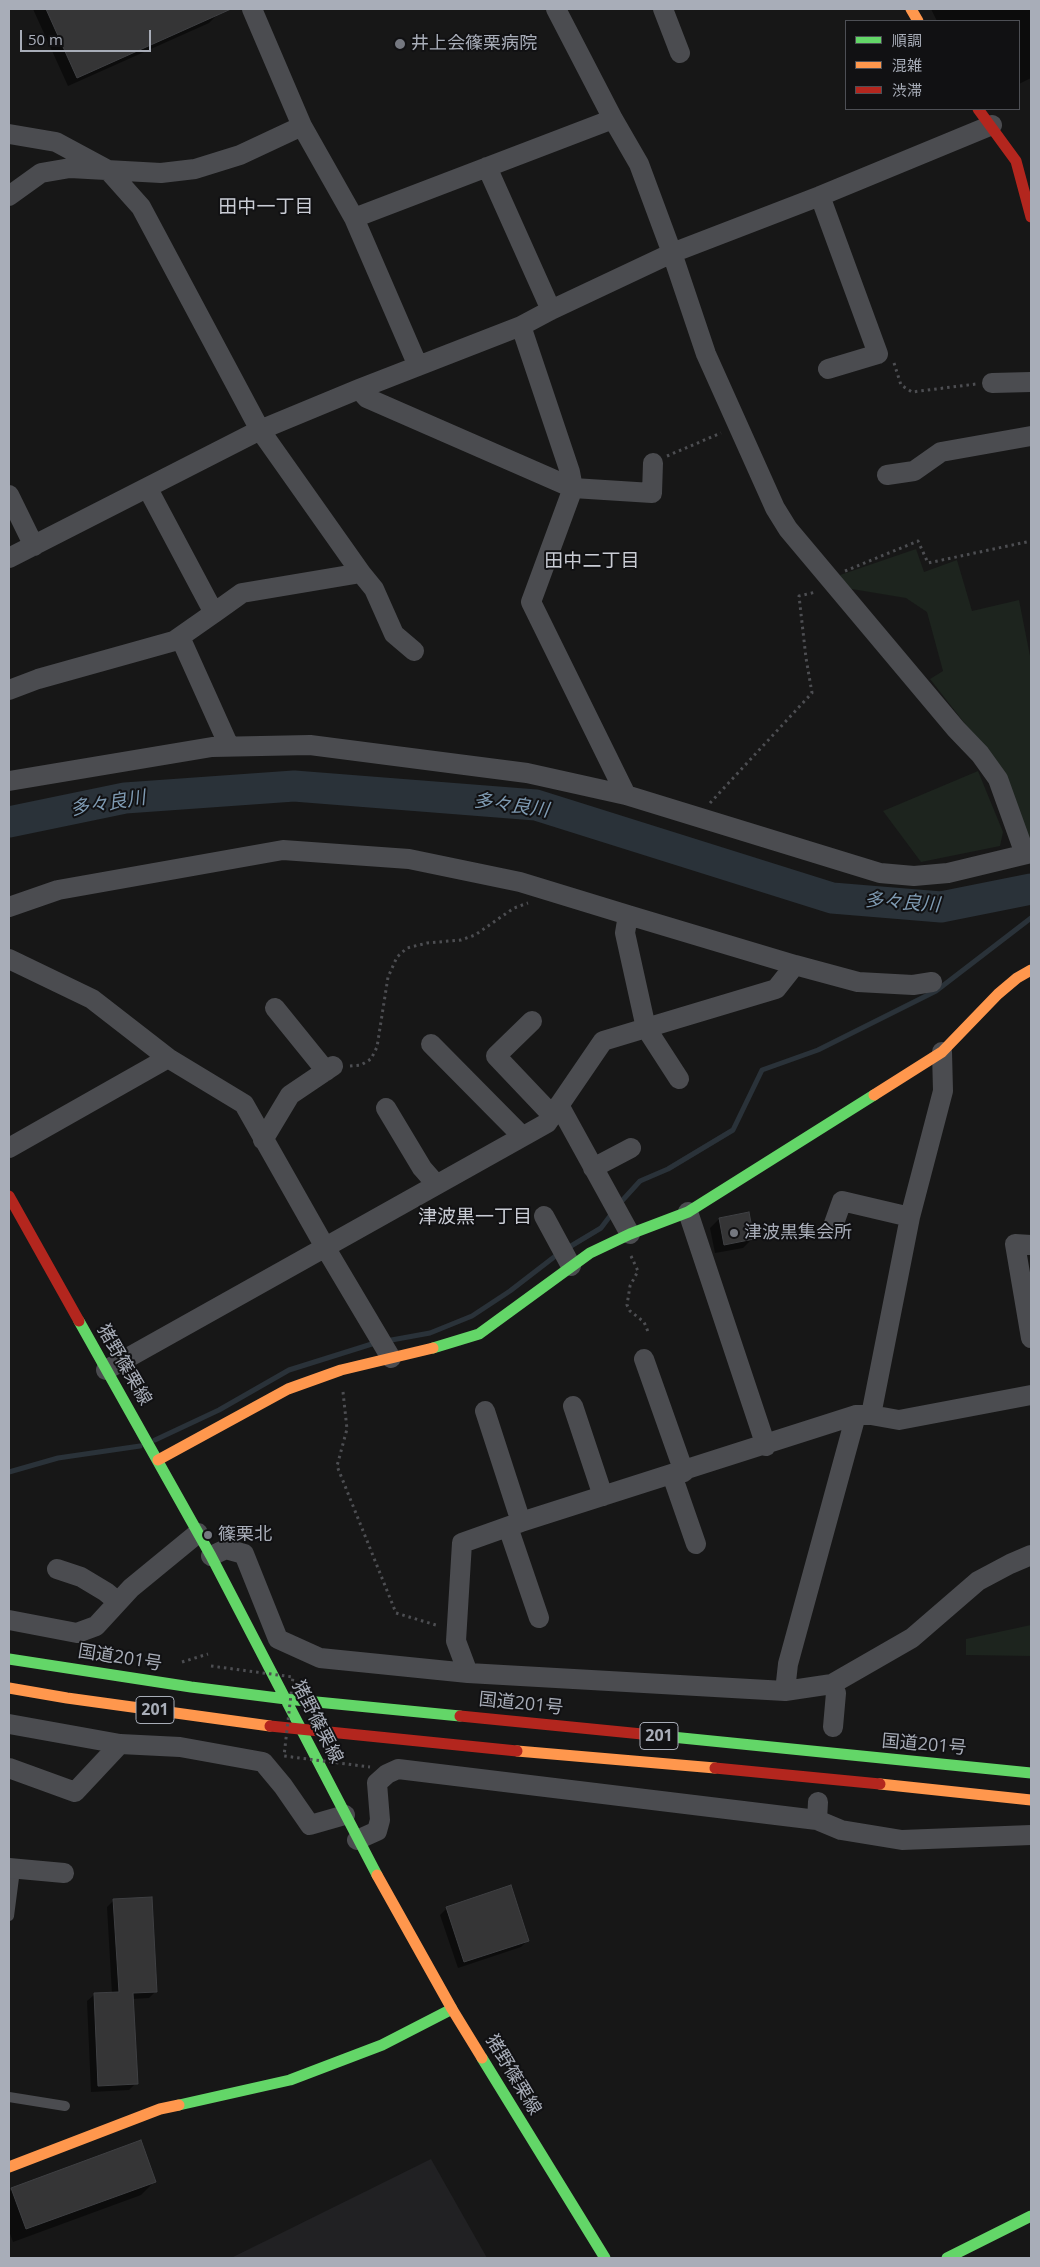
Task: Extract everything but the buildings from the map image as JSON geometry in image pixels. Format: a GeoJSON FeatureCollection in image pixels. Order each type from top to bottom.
{"type":"FeatureCollection","features":[{"type":"Feature","properties":{"kind":"main road"},"geometry":{"type":"LineString","coordinates":[[911,9],[917,20]]}},
{"type":"Feature","properties":{"kind":"main road"},"geometry":{"type":"LineString","coordinates":[[979,110],[992,125],[1016,161],[1031,217]]}},
{"type":"Feature","properties":{"kind":"main road"},"geometry":{"type":"LineString","coordinates":[[158,1460],[288,1390],[342,1370],[430,1349],[478,1334],[590,1253],[626,1236],[688,1212],[942,1052],[998,994],[1017,978],[1031,970]]}},
{"type":"Feature","properties":{"kind":"main road","name":"猪野篠栗線"},"geometry":{"type":"LineString","coordinates":[[9,1196],[211,1556],[357,1840],[452,2009],[605,2258]]}},
{"type":"Feature","properties":{"kind":"main road","name":"国道201号"},"geometry":{"type":"LineString","coordinates":[[9,1658],[191,1687],[286,1699],[1031,1773]]}},
{"type":"Feature","properties":{"kind":"main road","name":"201"},"geometry":{"type":"LineString","coordinates":[[9,1688],[67,1698],[302,1730],[574,1757],[810,1776],[1031,1800]]}},
{"type":"Feature","properties":{"kind":"main road"},"geometry":{"type":"LineString","coordinates":[[9,2167],[160,2110],[290,2080],[382,2045],[452,2009]]}},
{"type":"Feature","properties":{"kind":"main road"},"geometry":{"type":"LineString","coordinates":[[947,2258],[1031,2216]]}},
{"type":"Feature","properties":{"kind":"street"},"geometry":{"type":"LineString","coordinates":[[252,9],[302,126],[354,218],[418,366]]}},
{"type":"Feature","properties":{"kind":"street"},"geometry":{"type":"LineString","coordinates":[[663,9],[680,54]]}},
{"type":"Feature","properties":{"kind":"street"},"geometry":{"type":"LineString","coordinates":[[9,781],[212,747],[310,745],[527,773],[626,794],[880,873],[914,876],[948,873],[1028,854],[998,779],[980,754],[956,729],[788,529],[775,508],[706,354],[672,253],[639,164],[613,119],[561,10]]}},
{"type":"Feature","properties":{"kind":"street"},"geometry":{"type":"LineString","coordinates":[[354,218],[613,119]]}},
{"type":"Feature","properties":{"kind":"street"},"geometry":{"type":"LineString","coordinates":[[9,558],[148,489],[260,430],[521,326],[672,253],[820,196],[992,125]]}},
{"type":"Feature","properties":{"kind":"street"},"geometry":{"type":"LineString","coordinates":[[9,196],[41,173],[70,168],[161,173],[194,169],[240,154],[302,126]]}},
{"type":"Feature","properties":{"kind":"street"},"geometry":{"type":"LineString","coordinates":[[9,134],[56,142],[108,170],[141,207],[260,430],[374,589],[394,634],[414,652]]}},
{"type":"Feature","properties":{"kind":"street"},"geometry":{"type":"LineString","coordinates":[[487,167],[551,310]]}},
{"type":"Feature","properties":{"kind":"street"},"geometry":{"type":"LineString","coordinates":[[820,196],[878,354],[828,369]]}},
{"type":"Feature","properties":{"kind":"street"},"geometry":{"type":"LineString","coordinates":[[521,326],[570,472],[573,488],[531,602],[626,794]]}},
{"type":"Feature","properties":{"kind":"street"},"geometry":{"type":"LineString","coordinates":[[992,383],[1031,382]]}},
{"type":"Feature","properties":{"kind":"street"},"geometry":{"type":"LineString","coordinates":[[359,389],[367,398],[573,488],[652,493],[653,463]]}},
{"type":"Feature","properties":{"kind":"street"},"geometry":{"type":"LineString","coordinates":[[887,475],[914,470],[941,452],[1031,436]]}},
{"type":"Feature","properties":{"kind":"street"},"geometry":{"type":"LineString","coordinates":[[148,489],[214,613]]}},
{"type":"Feature","properties":{"kind":"street"},"geometry":{"type":"LineString","coordinates":[[9,495],[34,546]]}},
{"type":"Feature","properties":{"kind":"street"},"geometry":{"type":"LineString","coordinates":[[9,690],[38,678],[174,641],[242,593],[361,573]]}},
{"type":"Feature","properties":{"kind":"street"},"geometry":{"type":"LineString","coordinates":[[180,637],[229,746]]}},
{"type":"Feature","properties":{"kind":"street"},"geometry":{"type":"LineString","coordinates":[[9,907],[58,890],[283,850],[409,859],[520,882],[794,966],[858,982],[912,985],[932,982]]}},
{"type":"Feature","properties":{"kind":"street"},"geometry":{"type":"LineString","coordinates":[[628,915],[625,933],[646,1028],[679,1079]]}},
{"type":"Feature","properties":{"kind":"street"},"geometry":{"type":"LineString","coordinates":[[9,959],[92,999],[168,1058],[244,1104],[324,1247],[391,1358]]}},
{"type":"Feature","properties":{"kind":"street"},"geometry":{"type":"LineString","coordinates":[[106,1370],[547,1123],[603,1041],[776,989],[794,966]]}},
{"type":"Feature","properties":{"kind":"street"},"geometry":{"type":"LineString","coordinates":[[264,1140],[290,1095],[330,1069],[274,1008]]}},
{"type":"Feature","properties":{"kind":"street"},"geometry":{"type":"LineString","coordinates":[[532,1020],[496,1056],[555,1110],[593,1168],[626,1236]]}},
{"type":"Feature","properties":{"kind":"street"},"geometry":{"type":"LineString","coordinates":[[431,1044],[522,1136]]}},
{"type":"Feature","properties":{"kind":"street"},"geometry":{"type":"LineString","coordinates":[[786,1691],[788,1664],[864,1415],[910,1217],[942,1091],[942,1052]]}},
{"type":"Feature","properties":{"kind":"street"},"geometry":{"type":"LineString","coordinates":[[9,1148],[168,1058]]}},
{"type":"Feature","properties":{"kind":"street"},"geometry":{"type":"LineString","coordinates":[[386,1108],[422,1168],[436,1184]]}},
{"type":"Feature","properties":{"kind":"street"},"geometry":{"type":"LineString","coordinates":[[593,1168],[631,1148]]}},
{"type":"Feature","properties":{"kind":"street"},"geometry":{"type":"LineString","coordinates":[[832,1229],[842,1201],[910,1217]]}},
{"type":"Feature","properties":{"kind":"street"},"geometry":{"type":"LineString","coordinates":[[688,1212],[766,1446]]}},
{"type":"Feature","properties":{"kind":"street"},"geometry":{"type":"LineString","coordinates":[[544,1216],[571,1266]]}},
{"type":"Feature","properties":{"kind":"street"},"geometry":{"type":"LineString","coordinates":[[1031,1245],[1015,1244],[1031,1338]]}},
{"type":"Feature","properties":{"kind":"street"},"geometry":{"type":"LineString","coordinates":[[644,1359],[678,1473],[696,1544]]}},
{"type":"Feature","properties":{"kind":"street"},"geometry":{"type":"LineString","coordinates":[[468,1674],[456,1641],[462,1543],[515,1524],[864,1415],[899,1420],[1031,1395]]}},
{"type":"Feature","properties":{"kind":"street"},"geometry":{"type":"LineString","coordinates":[[573,1406],[604,1496]]}},
{"type":"Feature","properties":{"kind":"street"},"geometry":{"type":"LineString","coordinates":[[485,1411],[539,1618]]}},
{"type":"Feature","properties":{"kind":"street"},"geometry":{"type":"LineString","coordinates":[[9,1620],[77,1634],[96,1626],[131,1588],[198,1533]]}},
{"type":"Feature","properties":{"kind":"street"},"geometry":{"type":"LineString","coordinates":[[211,1556],[226,1549],[244,1554],[278,1639],[320,1658],[468,1674],[786,1691],[832,1684],[912,1638],[978,1581],[1031,1555]]}},
{"type":"Feature","properties":{"kind":"street"},"geometry":{"type":"LineString","coordinates":[[57,1569],[80,1577],[106,1592],[118,1602]]}},
{"type":"Feature","properties":{"kind":"street"},"geometry":{"type":"LineString","coordinates":[[832,1684],[836,1693],[833,1728]]}},
{"type":"Feature","properties":{"kind":"street"},"geometry":{"type":"LineString","coordinates":[[9,1724],[120,1744],[180,1748],[263,1762],[283,1786],[310,1825],[345,1815]]}},
{"type":"Feature","properties":{"kind":"street"},"geometry":{"type":"LineString","coordinates":[[9,1768],[75,1792],[120,1744]]}},
{"type":"Feature","properties":{"kind":"street"},"geometry":{"type":"LineString","coordinates":[[357,1840],[377,1831],[380,1820],[378,1783],[387,1774],[398,1769],[818,1811],[841,1830],[902,1840],[1031,1834]]}},
{"type":"Feature","properties":{"kind":"street"},"geometry":{"type":"LineString","coordinates":[[12,1869],[64,1872]]}},
{"type":"Feature","properties":{"kind":"lane"},"geometry":{"type":"LineString","coordinates":[[9,1916],[12,1869]]}},
{"type":"Feature","properties":{"kind":"lane"},"geometry":{"type":"LineString","coordinates":[[9,2097],[65,2106]]}},
{"type":"Feature","properties":{"kind":"path"},"geometry":{"type":"LineString","coordinates":[[878,354],[892,359],[901,385],[912,392],[992,383]]}},
{"type":"Feature","properties":{"kind":"path"},"geometry":{"type":"LineString","coordinates":[[653,463],[701,440],[739,427]]}},
{"type":"Feature","properties":{"kind":"path"},"geometry":{"type":"LineString","coordinates":[[698,817],[812,693],[799,596],[833,582],[918,541],[928,563],[1031,541]]}},
{"type":"Feature","properties":{"kind":"path"},"geometry":{"type":"LineString","coordinates":[[330,1069],[361,1065],[371,1059],[377,1047],[388,978],[397,957],[407,948],[427,943],[461,940],[475,935],[514,908],[539,899],[550,892]]}},
{"type":"Feature","properties":{"kind":"path"},"geometry":{"type":"LineString","coordinates":[[626,1236],[638,1270],[630,1286],[627,1305],[630,1311],[644,1322],[649,1334]]}},
{"type":"Feature","properties":{"kind":"path"},"geometry":{"type":"LineString","coordinates":[[342,1370],[347,1429],[336,1466],[396,1613],[444,1628],[456,1641]]}},
{"type":"Feature","properties":{"kind":"path"},"geometry":{"type":"LineString","coordinates":[[211,1666],[293,1677],[284,1756],[370,1768]]}},
{"type":"Feature","properties":{"kind":"shaded area"},"geometry":{"type":"Polygon","coordinates":[[[916,549],[924,572],[957,560],[972,611],[1019,600],[1031,661],[1031,838],[1028,839],[998,766],[930,679],[943,671],[927,612],[906,598],[846,588],[840,575],[916,549]]]}},
{"type":"Feature","properties":{"kind":"shaded area"},"geometry":{"type":"Polygon","coordinates":[[[978,771],[1003,832],[1000,846],[921,862],[883,811],[978,771]]]}},
{"type":"Feature","properties":{"kind":"shaded area"},"geometry":{"type":"Polygon","coordinates":[[[1031,1625],[1031,1656],[966,1655],[966,1639],[1031,1625]]]}},
{"type":"Feature","properties":{"kind":"shaded area"},"geometry":{"type":"Polygon","coordinates":[[[431,2159],[487,2258],[231,2258],[431,2159]]]}},
{"type":"Feature","properties":{"kind":"waterway","name":"多々良川"},"geometry":{"type":"LineString","coordinates":[[9,822],[125,798],[294,786],[536,805],[832,898],[941,907],[1031,889]]}},
{"type":"Feature","properties":{"kind":"waterway"},"geometry":{"type":"LineString","coordinates":[[620,1203],[640,1181],[668,1169],[733,1130],[762,1070],[818,1050],[936,991],[1031,918]]}},
{"type":"Feature","properties":{"kind":"waterway"},"geometry":{"type":"LineString","coordinates":[[566,1249],[601,1228],[613,1212]]}},
{"type":"Feature","properties":{"kind":"waterway"},"geometry":{"type":"LineString","coordinates":[[386,1341],[430,1333],[472,1316],[510,1291],[558,1254]]}},
{"type":"Feature","properties":{"kind":"waterway"},"geometry":{"type":"LineString","coordinates":[[155,1440],[219,1410],[289,1370],[375,1343]]}},
{"type":"Feature","properties":{"kind":"waterway"},"geometry":{"type":"LineString","coordinates":[[9,1472],[58,1458],[140,1446]]}},
{"type":"Feature","properties":{"kind":"traffic: fast"},"geometry":{"type":"LineString","coordinates":[[433,1348],[479,1334],[590,1253],[630,1234],[688,1212],[874,1095]]}},
{"type":"Feature","properties":{"kind":"traffic: fast"},"geometry":{"type":"LineString","coordinates":[[79,1321],[211,1556],[377,1875]]}},
{"type":"Feature","properties":{"kind":"traffic: fast"},"geometry":{"type":"LineString","coordinates":[[9,1659],[191,1687],[286,1699],[460,1716]]}},
{"type":"Feature","properties":{"kind":"traffic: fast"},"geometry":{"type":"LineString","coordinates":[[642,1734],[1031,1773]]}},
{"type":"Feature","properties":{"kind":"traffic: fast"},"geometry":{"type":"LineString","coordinates":[[179,2105],[290,2080],[382,2045],[452,2009]]}},
{"type":"Feature","properties":{"kind":"traffic: fast"},"geometry":{"type":"LineString","coordinates":[[482,2058],[605,2258]]}},
{"type":"Feature","properties":{"kind":"traffic: fast"},"geometry":{"type":"LineString","coordinates":[[947,2258],[1031,2216]]}},
{"type":"Feature","properties":{"kind":"traffic: slow"},"geometry":{"type":"LineString","coordinates":[[911,9],[917,20]]}},
{"type":"Feature","properties":{"kind":"traffic: slow"},"geometry":{"type":"LineString","coordinates":[[874,1095],[942,1052],[998,994],[1017,978],[1031,970]]}},
{"type":"Feature","properties":{"kind":"traffic: slow"},"geometry":{"type":"LineString","coordinates":[[158,1460],[288,1389],[341,1370],[433,1348]]}},
{"type":"Feature","properties":{"kind":"traffic: slow"},"geometry":{"type":"LineString","coordinates":[[9,1688],[67,1698],[270,1726]]}},
{"type":"Feature","properties":{"kind":"traffic: slow"},"geometry":{"type":"LineString","coordinates":[[517,1751],[715,1768]]}},
{"type":"Feature","properties":{"kind":"traffic: slow"},"geometry":{"type":"LineString","coordinates":[[880,1784],[1031,1800]]}},
{"type":"Feature","properties":{"kind":"traffic: slow"},"geometry":{"type":"LineString","coordinates":[[377,1875],[452,2009],[482,2058]]}},
{"type":"Feature","properties":{"kind":"traffic: slow"},"geometry":{"type":"LineString","coordinates":[[9,2167],[160,2109],[179,2105]]}},
{"type":"Feature","properties":{"kind":"traffic: jam"},"geometry":{"type":"LineString","coordinates":[[979,110],[1016,161],[1031,217]]}},
{"type":"Feature","properties":{"kind":"traffic: jam"},"geometry":{"type":"LineString","coordinates":[[9,1196],[79,1321]]}},
{"type":"Feature","properties":{"kind":"traffic: jam"},"geometry":{"type":"LineString","coordinates":[[460,1716],[642,1734]]}},
{"type":"Feature","properties":{"kind":"traffic: jam"},"geometry":{"type":"LineString","coordinates":[[270,1726],[517,1751]]}},
{"type":"Feature","properties":{"kind":"traffic: jam"},"geometry":{"type":"LineString","coordinates":[[715,1768],[880,1784]]}},
{"type":"Feature","properties":{"kind":"place","name":"井上会篠栗病院"},"geometry":{"type":"Point","coordinates":[400,44]}},
{"type":"Feature","properties":{"kind":"place","name":"津波黒集会所"},"geometry":{"type":"Point","coordinates":[734,1233]}},
{"type":"Feature","properties":{"kind":"place","name":"篠栗北"},"geometry":{"type":"Point","coordinates":[208,1535]}},
{"type":"Feature","properties":{"kind":"district","name":"田中一丁目"},"geometry":{"type":"Point","coordinates":[266,208]}},
{"type":"Feature","properties":{"kind":"district","name":"田中二丁目"},"geometry":{"type":"Point","coordinates":[592,562]}},
{"type":"Feature","properties":{"kind":"district","name":"津波黒一丁目"},"geometry":{"type":"Point","coordinates":[475,1218]}}]}
